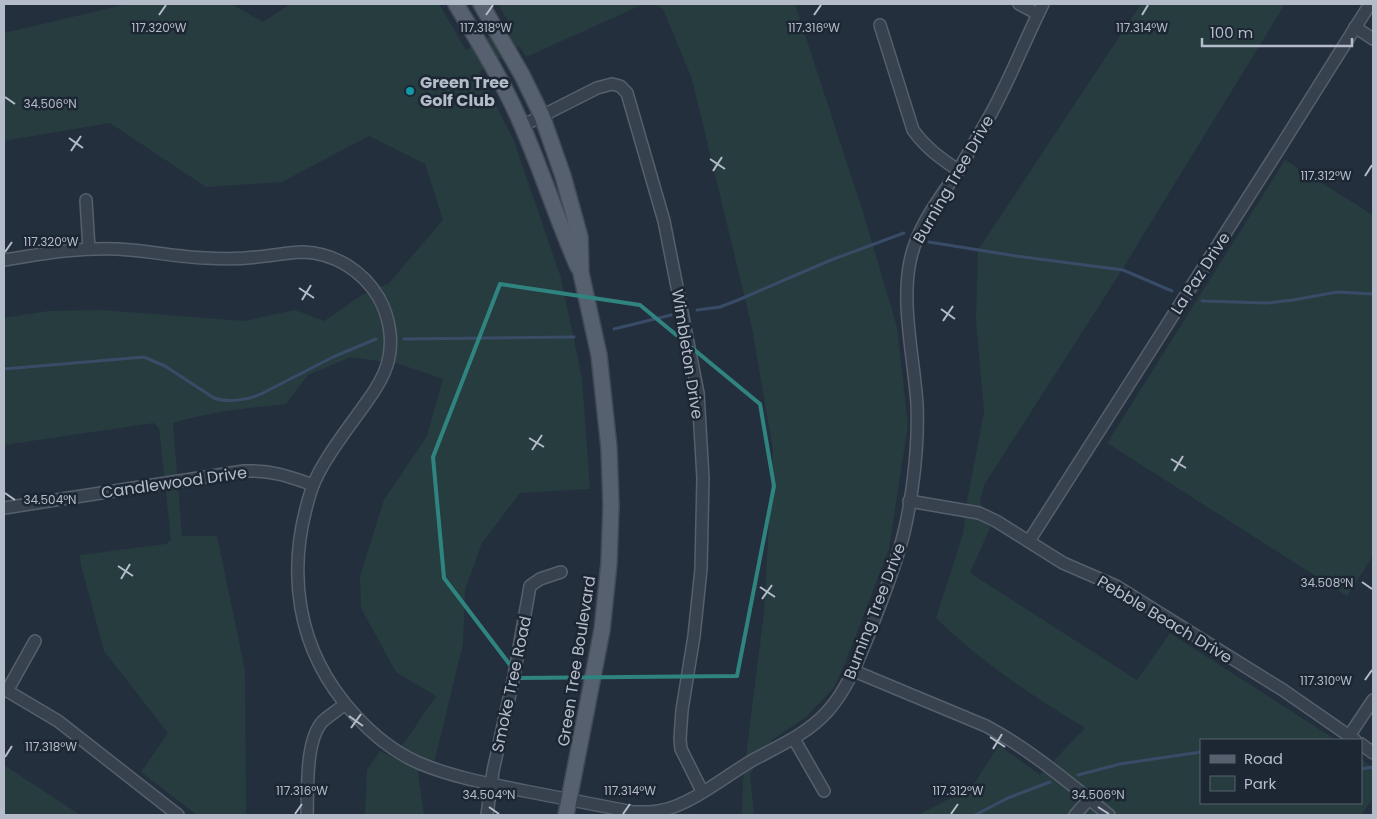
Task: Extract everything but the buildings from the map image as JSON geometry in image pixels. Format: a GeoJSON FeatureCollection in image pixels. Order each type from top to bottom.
{"type":"FeatureCollection","features":[{"type":"Feature","properties":{"kind":"main road","name":"Green Tree Boulevard"},"geometry":{"type":"LineString","coordinates":[[456,4],[485,53],[522,126],[552,199],[563,234],[581,273]]}},
{"type":"Feature","properties":{"kind":"main road","name":"Green Tree Boulevard"},"geometry":{"type":"LineString","coordinates":[[481,4],[522,75],[542,116],[563,176],[580,236],[581,273],[599,355],[609,448],[611,506],[609,563],[602,630],[566,815]]}},
{"type":"Feature","properties":{"kind":"street"},"geometry":{"type":"LineString","coordinates":[[1019,4],[1041,9]]}},
{"type":"Feature","properties":{"kind":"street","name":"La Paz Drive"},"geometry":{"type":"LineString","coordinates":[[1029,541],[1370,4]]}},
{"type":"Feature","properties":{"kind":"street","name":"Burning Tree Drive"},"geometry":{"type":"LineString","coordinates":[[4,260],[67,250],[89,249],[131,250],[174,256],[209,258],[254,257],[302,252],[318,253],[340,260],[367,280],[383,306],[390,328],[391,345],[388,364],[381,382],[326,461],[313,485],[301,527],[298,548],[297,576],[300,610],[316,658],[329,682],[345,704],[367,728],[405,756],[440,771],[491,784],[633,812],[666,810],[794,738],[816,723],[841,694],[854,671],[897,559],[909,501],[917,428],[917,404],[906,286],[911,254],[930,212],[958,170],[994,109],[1041,9]]}},
{"type":"Feature","properties":{"kind":"street"},"geometry":{"type":"LineString","coordinates":[[880,25],[913,130],[923,144],[935,155],[958,170]]}},
{"type":"Feature","properties":{"kind":"street"},"geometry":{"type":"LineString","coordinates":[[1355,27],[1373,39]]}},
{"type":"Feature","properties":{"kind":"street","name":"Wimbleton Drive"},"geometry":{"type":"LineString","coordinates":[[522,126],[597,88],[612,84],[620,86],[627,93],[664,222],[698,393],[703,478],[701,569],[694,636],[682,710],[680,740],[681,749],[702,791]]}},
{"type":"Feature","properties":{"kind":"street"},"geometry":{"type":"LineString","coordinates":[[86,200],[89,249]]}},
{"type":"Feature","properties":{"kind":"street","name":"Candlewood Drive"},"geometry":{"type":"LineString","coordinates":[[4,508],[244,471],[263,470],[284,474],[313,485]]}},
{"type":"Feature","properties":{"kind":"street","name":"Pebble Beach Drive"},"geometry":{"type":"LineString","coordinates":[[909,501],[979,513],[996,521],[1064,564],[1116,586],[1283,690],[1352,738]]}},
{"type":"Feature","properties":{"kind":"street","name":"Smoke Tree Road"},"geometry":{"type":"LineString","coordinates":[[486,815],[530,586],[561,572]]}},
{"type":"Feature","properties":{"kind":"street"},"geometry":{"type":"LineString","coordinates":[[35,640],[6,690],[58,720],[178,815]]}},
{"type":"Feature","properties":{"kind":"street"},"geometry":{"type":"LineString","coordinates":[[854,671],[986,726],[1005,736],[1041,760],[1109,815]]}},
{"type":"Feature","properties":{"kind":"street"},"geometry":{"type":"LineString","coordinates":[[1352,738],[1373,700]]}},
{"type":"Feature","properties":{"kind":"street"},"geometry":{"type":"LineString","coordinates":[[307,815],[311,746],[315,732],[323,721],[345,704]]}},
{"type":"Feature","properties":{"kind":"street"},"geometry":{"type":"LineString","coordinates":[[794,738],[824,790]]}},
{"type":"Feature","properties":{"kind":"street"},"geometry":{"type":"LineString","coordinates":[[1362,745],[1373,753]]}},
{"type":"Feature","properties":{"kind":"street"},"geometry":{"type":"LineString","coordinates":[[1075,815],[1088,799]]}},
{"type":"Feature","properties":{"kind":"highlighted area"},"geometry":{"type":"Polygon","coordinates":[[[500,284],[640,305],[760,404],[774,486],[737,676],[520,678],[444,578],[433,457],[500,284]]]}},
{"type":"Feature","properties":{"kind":"green space"},"geometry":{"type":"Polygon","coordinates":[[[127,4],[232,4],[263,22],[290,4],[439,4],[466,50],[510,24],[498,4],[644,4],[526,57],[519,46],[479,72],[514,141],[561,278],[582,378],[590,489],[520,493],[482,543],[465,590],[463,644],[435,759],[418,773],[424,815],[365,815],[367,770],[380,751],[394,758],[436,696],[396,672],[361,608],[360,576],[384,500],[427,436],[443,379],[399,364],[351,357],[308,375],[286,404],[215,413],[173,423],[182,536],[217,536],[245,670],[246,815],[197,815],[141,772],[168,733],[104,651],[81,565],[80,555],[166,544],[171,540],[159,428],[154,423],[4,445],[4,318],[49,311],[101,310],[244,321],[295,310],[324,321],[362,295],[389,283],[443,220],[425,164],[369,136],[282,182],[206,187],[110,123],[4,141],[4,33],[127,4]]]}},
{"type":"Feature","properties":{"kind":"green space"},"geometry":{"type":"Polygon","coordinates":[[[653,4],[795,4],[862,209],[897,327],[908,425],[889,549],[846,661],[833,689],[806,717],[772,740],[750,774],[754,815],[742,815],[743,780],[764,613],[773,450],[752,328],[692,79],[663,9],[653,4]]]}},
{"type":"Feature","properties":{"kind":"green space"},"geometry":{"type":"Polygon","coordinates":[[[1141,4],[1285,4],[1115,281],[984,485],[980,501],[990,528],[970,573],[1137,680],[1170,633],[1334,739],[1200,739],[1200,804],[1362,804],[1362,760],[1373,768],[1373,798],[1361,815],[918,815],[972,787],[999,745],[1040,775],[1085,728],[989,664],[936,618],[963,534],[967,501],[984,412],[976,320],[978,250],[1141,4]]]}},
{"type":"Feature","properties":{"kind":"green space"},"geometry":{"type":"Polygon","coordinates":[[[1285,160],[1373,215],[1373,556],[1347,596],[1107,443],[1285,160]]]}},
{"type":"Feature","properties":{"kind":"green space"},"geometry":{"type":"Polygon","coordinates":[[[4,765],[77,813],[79,815],[4,815],[4,765]]]}},
{"type":"Feature","properties":{"kind":"waterway"},"geometry":{"type":"LineString","coordinates":[[697,310],[720,307],[831,260],[904,233]]}},
{"type":"Feature","properties":{"kind":"waterway"},"geometry":{"type":"LineString","coordinates":[[929,242],[1123,270],[1172,291]]}},
{"type":"Feature","properties":{"kind":"waterway"},"geometry":{"type":"LineString","coordinates":[[1202,301],[1267,303],[1337,292],[1373,294]]}},
{"type":"Feature","properties":{"kind":"waterway"},"geometry":{"type":"LineString","coordinates":[[614,329],[671,315]]}},
{"type":"Feature","properties":{"kind":"waterway"},"geometry":{"type":"LineString","coordinates":[[404,339],[574,337]]}},
{"type":"Feature","properties":{"kind":"waterway"},"geometry":{"type":"LineString","coordinates":[[4,369],[144,357],[165,366],[214,398],[219,400],[238,400],[261,394],[333,357],[376,339]]}},
{"type":"Feature","properties":{"kind":"waterway"},"geometry":{"type":"LineString","coordinates":[[1078,775],[1120,764],[1200,752]]}},
{"type":"Feature","properties":{"kind":"waterway"},"geometry":{"type":"LineString","coordinates":[[1362,769],[1373,767]]}},
{"type":"Feature","properties":{"kind":"waterway"},"geometry":{"type":"LineString","coordinates":[[975,815],[1008,798],[1050,782]]}},
{"type":"Feature","properties":{"kind":"place","name":"Green Tree Golf Club"},"geometry":{"type":"Point","coordinates":[410,91]}}]}
